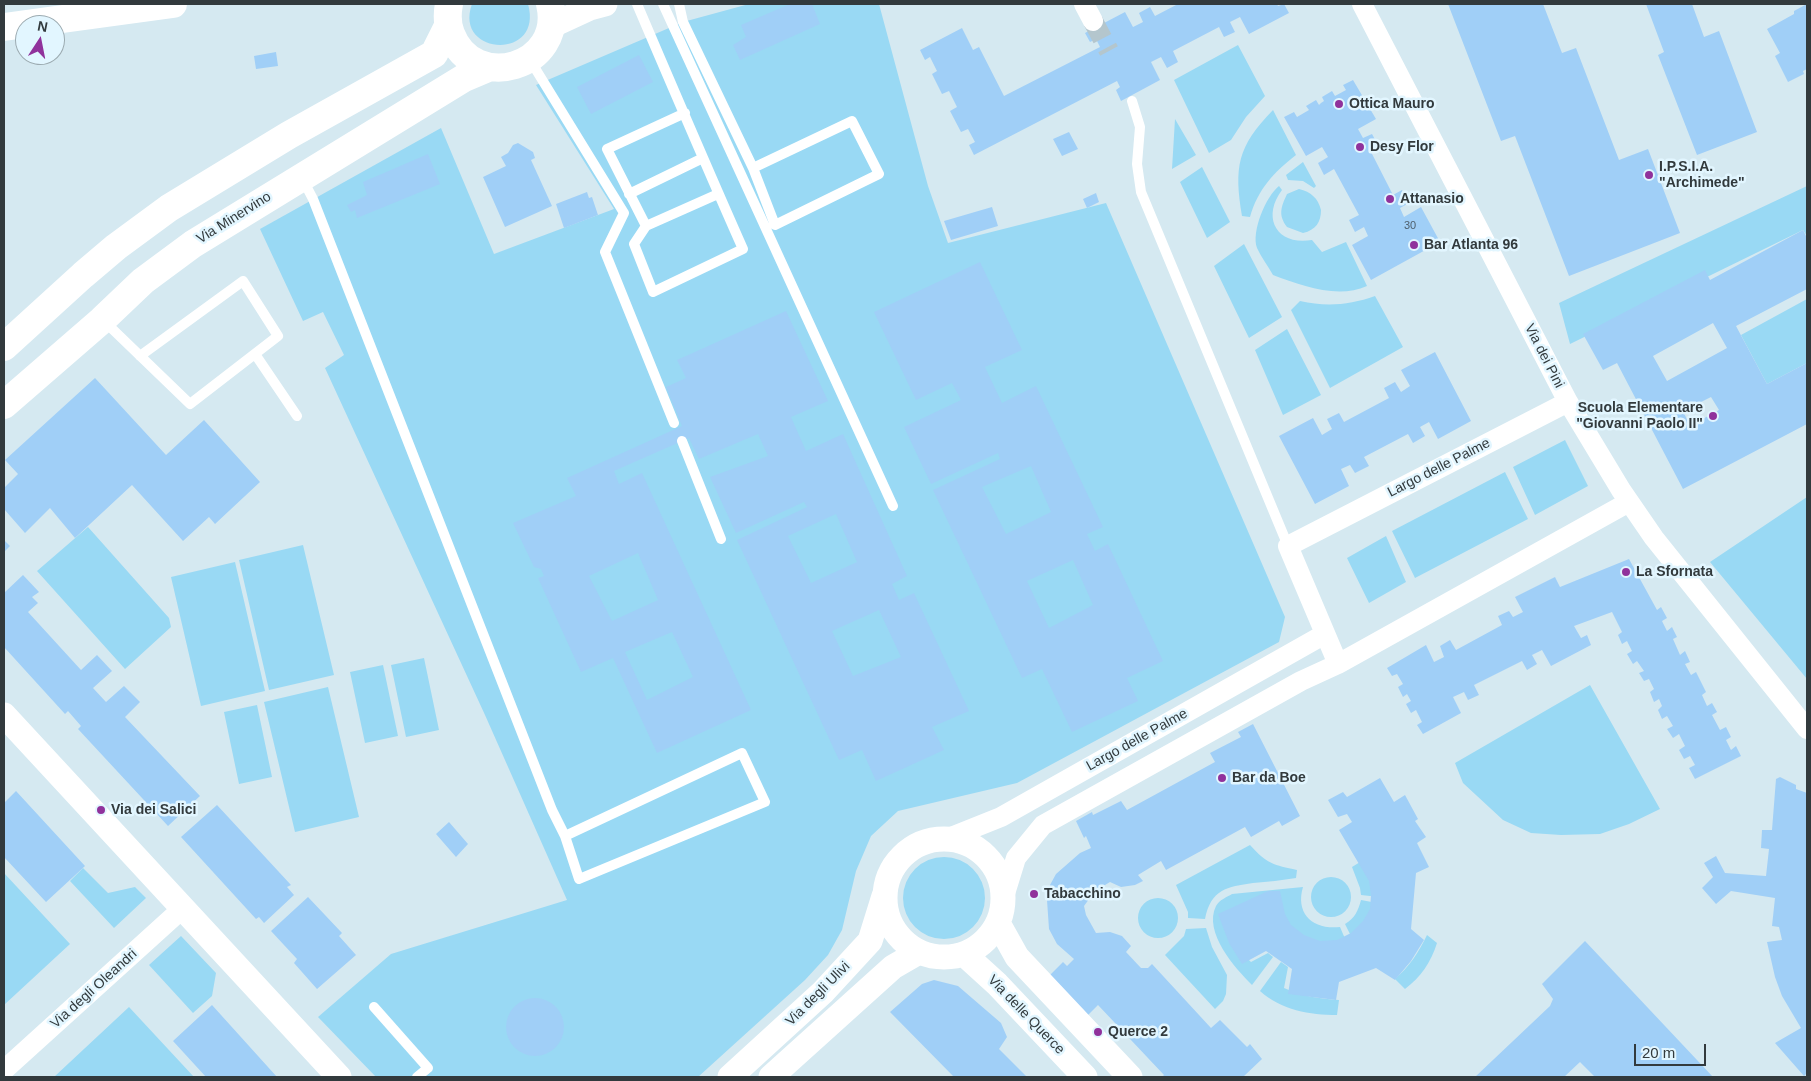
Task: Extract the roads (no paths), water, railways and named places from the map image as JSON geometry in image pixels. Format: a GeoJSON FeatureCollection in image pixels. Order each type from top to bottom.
{"type":"FeatureCollection","features":[{"type":"Feature","properties":{"kind":"main road"},"geometry":{"type":"LineString","coordinates":[[4,27],[173,4]]}},
{"type":"Feature","properties":{"kind":"main road"},"geometry":{"type":"LineString","coordinates":[[448,10],[454,41],[464,54],[476,63],[504,68],[517,65],[529,59],[543,44],[551,15]]}},
{"type":"Feature","properties":{"kind":"main road"},"geometry":{"type":"LineString","coordinates":[[4,347],[96,264],[169,208],[289,135],[434,54],[448,10]]}},
{"type":"Feature","properties":{"kind":"main road","name":"Via Minervino"},"geometry":{"type":"LineString","coordinates":[[4,405],[102,320],[143,281],[193,244],[464,78],[490,67]]}},
{"type":"Feature","properties":{"kind":"street"},"geometry":{"type":"LineString","coordinates":[[551,15],[605,4]]}},
{"type":"Feature","properties":{"kind":"street","name":"Via dei Pini"},"geometry":{"type":"LineString","coordinates":[[1362,4],[1568,402],[1629,502],[1660,545],[1807,728]]}},
{"type":"Feature","properties":{"kind":"street","name":"Largo delle Palme"},"geometry":{"type":"LineString","coordinates":[[1288,546],[1568,402]]}},
{"type":"Feature","properties":{"kind":"street","name":"Largo delle Palme"},"geometry":{"type":"LineString","coordinates":[[1000,912],[1016,858],[1043,825],[1301,681],[1338,664],[1629,502]]}},
{"type":"Feature","properties":{"kind":"street"},"geometry":{"type":"LineString","coordinates":[[1288,546],[1338,664]]}},
{"type":"Feature","properties":{"kind":"street","name":"Largo delle Palme"},"geometry":{"type":"LineString","coordinates":[[946,839],[1001,816],[1325,634]]}},
{"type":"Feature","properties":{"kind":"street"},"geometry":{"type":"LineString","coordinates":[[5,718],[339,1077]]}},
{"type":"Feature","properties":{"kind":"street"},"geometry":{"type":"LineString","coordinates":[[1000,912],[984,942],[964,954],[949,957],[933,957],[919,952],[904,943],[893,930],[886,913],[884,896],[888,878],[897,861],[911,849],[928,841],[946,839],[964,843],[980,852],[993,865],[1001,882],[1000,912],[1017,957],[1130,1077]]}},
{"type":"Feature","properties":{"kind":"street","name":"Via degli Ulivi"},"geometry":{"type":"LineString","coordinates":[[730,1077],[824,992],[870,941],[884,896]]}},
{"type":"Feature","properties":{"kind":"street","name":"Via degli Oleandri"},"geometry":{"type":"LineString","coordinates":[[4,1070],[183,908]]}},
{"type":"Feature","properties":{"kind":"street","name":"Via degli Ulivi"},"geometry":{"type":"LineString","coordinates":[[771,1077],[893,967],[919,952]]}},
{"type":"Feature","properties":{"kind":"street","name":"Via delle Querce"},"geometry":{"type":"LineString","coordinates":[[964,954],[997,984],[1085,1077]]}},
{"type":"Feature","properties":{"kind":"lane"},"geometry":{"type":"LineString","coordinates":[[637,4],[743,249],[653,292],[634,244],[646,226],[718,194]]}},
{"type":"Feature","properties":{"kind":"lane"},"geometry":{"type":"LineString","coordinates":[[663,4],[893,506]]}},
{"type":"Feature","properties":{"kind":"lane"},"geometry":{"type":"LineString","coordinates":[[679,4],[683,22],[753,168],[775,225],[879,174],[852,121],[753,168]]}},
{"type":"Feature","properties":{"kind":"lane"},"geometry":{"type":"LineString","coordinates":[[529,59],[624,213],[605,252],[674,423]]}},
{"type":"Feature","properties":{"kind":"lane"},"geometry":{"type":"LineString","coordinates":[[1132,101],[1140,127],[1137,164],[1141,192],[1288,546]]}},
{"type":"Feature","properties":{"kind":"lane"},"geometry":{"type":"LineString","coordinates":[[646,226],[607,149],[685,112]]}},
{"type":"Feature","properties":{"kind":"lane"},"geometry":{"type":"LineString","coordinates":[[630,194],[703,158]]}},
{"type":"Feature","properties":{"kind":"lane"},"geometry":{"type":"LineString","coordinates":[[302,177],[314,199],[552,810],[564,836],[579,880],[764,802],[742,753],[564,836]]}},
{"type":"Feature","properties":{"kind":"lane"},"geometry":{"type":"LineString","coordinates":[[102,320],[190,404],[278,336],[243,281],[140,356]]}},
{"type":"Feature","properties":{"kind":"lane"},"geometry":{"type":"LineString","coordinates":[[255,354],[296,416]]}},
{"type":"Feature","properties":{"kind":"lane"},"geometry":{"type":"LineString","coordinates":[[682,441],[721,539]]}},
{"type":"Feature","properties":{"kind":"lane"},"geometry":{"type":"LineString","coordinates":[[374,1007],[428,1068],[417,1077]]}},
{"type":"Feature","properties":{"kind":"tunnel"},"geometry":{"type":"LineString","coordinates":[[1093,21],[1109,51]]}},
{"type":"Feature","properties":{"kind":"place","name":"Ottica Mauro"},"geometry":{"type":"Point","coordinates":[1339,104]}},
{"type":"Feature","properties":{"kind":"place","name":"Desy Flor"},"geometry":{"type":"Point","coordinates":[1360,147]}},
{"type":"Feature","properties":{"kind":"place","name":"I.P.S.I.A. \"Archimede\""},"geometry":{"type":"Point","coordinates":[1649,175]}},
{"type":"Feature","properties":{"kind":"place","name":"Attanasio"},"geometry":{"type":"Point","coordinates":[1390,199]}},
{"type":"Feature","properties":{"kind":"place","name":"Bar Atlanta 96"},"geometry":{"type":"Point","coordinates":[1414,245]}},
{"type":"Feature","properties":{"kind":"place","name":"Scuola Elementare \"Giovanni Paolo II\""},"geometry":{"type":"Point","coordinates":[1713,416]}},
{"type":"Feature","properties":{"kind":"place","name":"La Sfornata"},"geometry":{"type":"Point","coordinates":[1626,572]}},
{"type":"Feature","properties":{"kind":"place","name":"Bar da Boe"},"geometry":{"type":"Point","coordinates":[1222,778]}},
{"type":"Feature","properties":{"kind":"place","name":"Via dei Salici"},"geometry":{"type":"Point","coordinates":[101,810]}},
{"type":"Feature","properties":{"kind":"place","name":"Tabacchino"},"geometry":{"type":"Point","coordinates":[1034,894]}},
{"type":"Feature","properties":{"kind":"place","name":"Querce 2"},"geometry":{"type":"Point","coordinates":[1098,1032]}}]}
